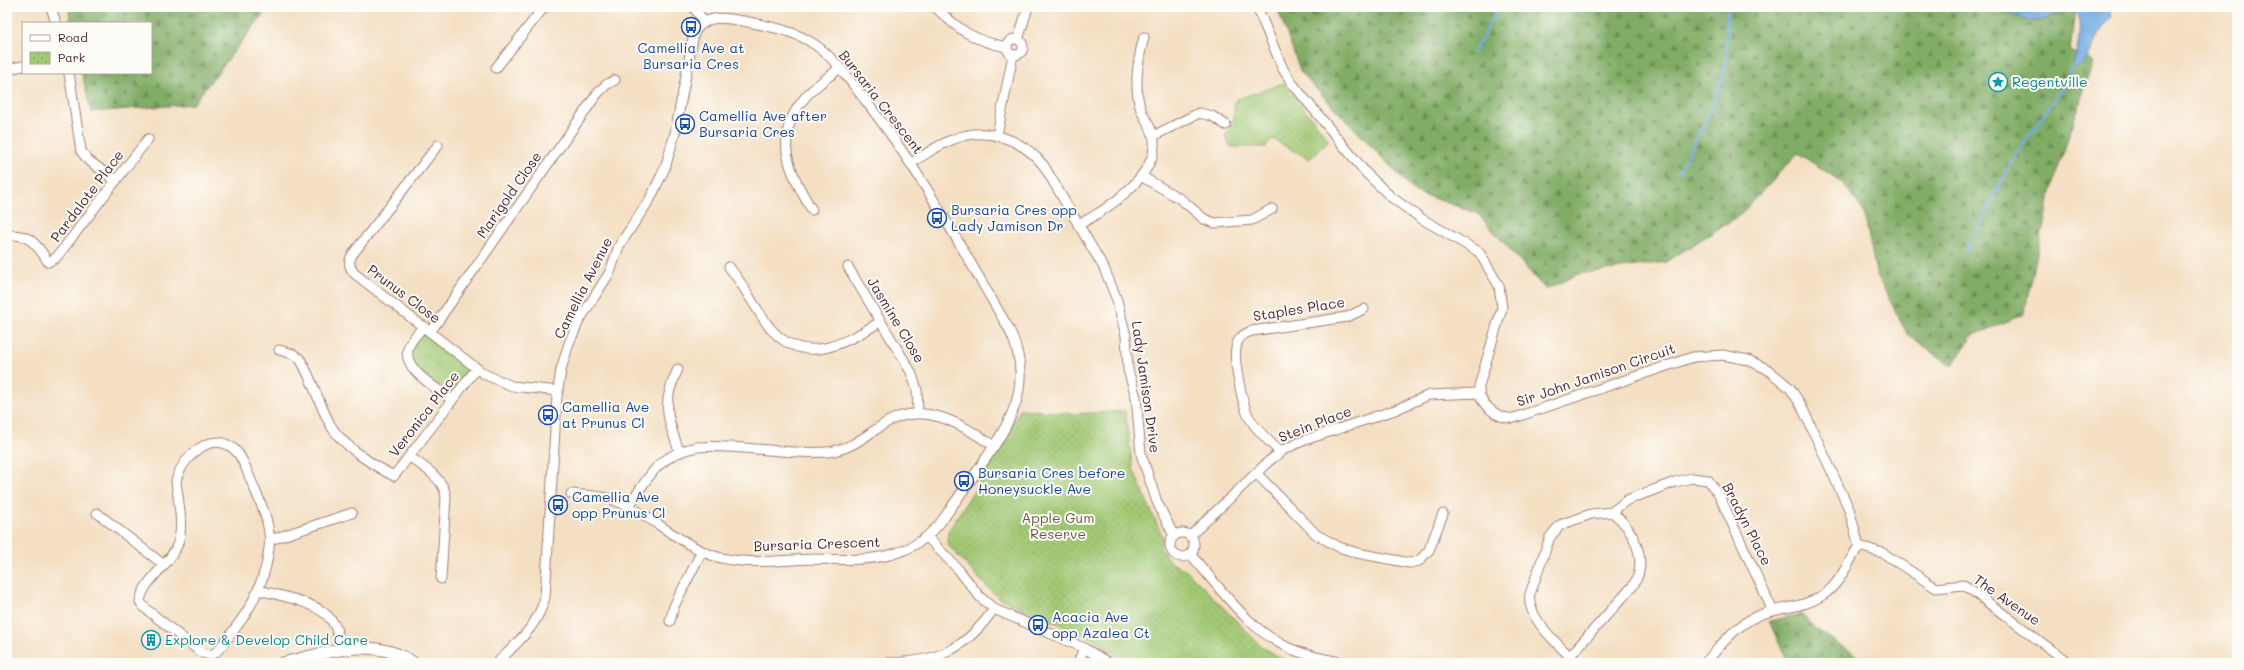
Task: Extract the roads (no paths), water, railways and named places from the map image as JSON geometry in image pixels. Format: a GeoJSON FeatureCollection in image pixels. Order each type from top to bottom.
{"type":"FeatureCollection","features":[{"type":"Feature","properties":{"kind":"main road"},"geometry":{"type":"LineString","coordinates":[[282,663],[358,647],[378,648],[394,652],[414,663]]}},
{"type":"Feature","properties":{"kind":"street"},"geometry":{"type":"LineString","coordinates":[[51,7],[56,22]]}},
{"type":"Feature","properties":{"kind":"street"},"geometry":{"type":"LineString","coordinates":[[496,68],[544,7]]}},
{"type":"Feature","properties":{"kind":"street"},"geometry":{"type":"LineString","coordinates":[[693,7],[705,22]]}},
{"type":"Feature","properties":{"kind":"street"},"geometry":{"type":"LineString","coordinates":[[935,7],[954,26],[969,36],[990,44],[1007,47]]}},
{"type":"Feature","properties":{"kind":"street"},"geometry":{"type":"LineString","coordinates":[[1018,40],[1028,7]]}},
{"type":"Feature","properties":{"kind":"street"},"geometry":{"type":"LineString","coordinates":[[1257,7],[1286,74],[1366,173],[1407,209],[1477,250],[1498,282],[1502,295],[1502,308],[1480,380],[1478,393]]}},
{"type":"Feature","properties":{"kind":"street","name":"Bursaria Crescent"},"geometry":{"type":"LineString","coordinates":[[571,494],[602,497],[629,506],[702,551],[722,558],[740,560],[872,558],[905,550],[927,537],[944,518],[994,446],[1009,422],[1019,394],[1020,372],[1016,349],[1009,329],[911,163],[896,140],[840,68],[820,48],[789,32],[723,18],[715,18],[705,22]]}},
{"type":"Feature","properties":{"kind":"street","name":"Camellia Avenue"},"geometry":{"type":"LineString","coordinates":[[497,663],[531,628],[538,617],[545,597],[558,391],[566,353],[579,321],[610,272],[619,246],[650,199],[664,168],[675,133],[691,44],[696,30],[705,22]]}},
{"type":"Feature","properties":{"kind":"street"},"geometry":{"type":"LineString","coordinates":[[1078,225],[1106,209],[1141,176],[1153,155],[1153,136],[1142,111],[1138,97],[1138,63],[1144,37]]}},
{"type":"Feature","properties":{"kind":"street"},"geometry":{"type":"LineString","coordinates":[[1007,47],[1010,41],[1018,40]]}},
{"type":"Feature","properties":{"kind":"street"},"geometry":{"type":"LineString","coordinates":[[1013,55],[1018,55],[1022,51],[1022,43],[1018,40]]}},
{"type":"Feature","properties":{"kind":"street"},"geometry":{"type":"LineString","coordinates":[[1007,47],[1013,55]]}},
{"type":"Feature","properties":{"kind":"street"},"geometry":{"type":"LineString","coordinates":[[997,135],[1013,55]]}},
{"type":"Feature","properties":{"kind":"street"},"geometry":{"type":"LineString","coordinates":[[7,69],[22,66]]}},
{"type":"Feature","properties":{"kind":"street"},"geometry":{"type":"LineString","coordinates":[[812,210],[790,171],[787,154],[788,133],[792,119],[803,100],[840,68]]}},
{"type":"Feature","properties":{"kind":"street"},"geometry":{"type":"LineString","coordinates":[[69,74],[81,152],[88,160],[116,181]]}},
{"type":"Feature","properties":{"kind":"street","name":"Marigold Close"},"geometry":{"type":"LineString","coordinates":[[452,400],[414,371],[409,364],[407,353],[409,345],[427,328],[597,94],[606,85],[615,80]]}},
{"type":"Feature","properties":{"kind":"street"},"geometry":{"type":"LineString","coordinates":[[1153,136],[1199,113],[1212,116],[1226,125]]}},
{"type":"Feature","properties":{"kind":"street","name":"Lady Jamison Drive"},"geometry":{"type":"LineString","coordinates":[[911,163],[953,139],[974,134],[997,135],[1023,146],[1040,161],[1104,268],[1119,306],[1126,336],[1128,370],[1136,398],[1140,454],[1152,491],[1174,536]]}},
{"type":"Feature","properties":{"kind":"street","name":"Pardalote Place"},"geometry":{"type":"LineString","coordinates":[[7,236],[19,235],[29,238],[42,251],[48,262],[58,256],[148,138]]}},
{"type":"Feature","properties":{"kind":"street","name":"Prunus Close"},"geometry":{"type":"LineString","coordinates":[[438,145],[352,255],[350,268],[355,274],[477,368],[506,384],[558,391]]}},
{"type":"Feature","properties":{"kind":"street"},"geometry":{"type":"LineString","coordinates":[[1141,176],[1182,200],[1204,219],[1215,223],[1252,220],[1272,209]]}},
{"type":"Feature","properties":{"kind":"street"},"geometry":{"type":"LineString","coordinates":[[729,267],[741,282],[770,327],[781,337],[797,346],[814,349],[834,347],[848,342],[880,322]]}},
{"type":"Feature","properties":{"kind":"street","name":"Jasmine Close"},"geometry":{"type":"LineString","coordinates":[[848,268],[913,377],[917,390],[918,413]]}},
{"type":"Feature","properties":{"kind":"street","name":"Staples Place"},"geometry":{"type":"LineString","coordinates":[[1280,452],[1251,422],[1244,408],[1235,353],[1237,336],[1252,331],[1347,317],[1364,309]]}},
{"type":"Feature","properties":{"kind":"street","name":"Veronica Place"},"geometry":{"type":"LineString","coordinates":[[279,350],[293,354],[300,359],[329,422],[338,435],[380,469],[394,476],[477,368]]}},
{"type":"Feature","properties":{"kind":"street","name":"Sir John Jamison Circuit"},"geometry":{"type":"LineString","coordinates":[[1478,393],[1486,405],[1500,415],[1514,418],[1694,357],[1723,355],[1754,362],[1767,368],[1784,382],[1801,405],[1849,509],[1859,546]]}},
{"type":"Feature","properties":{"kind":"street"},"geometry":{"type":"LineString","coordinates":[[678,369],[668,388],[666,408],[669,423],[679,451]]}},
{"type":"Feature","properties":{"kind":"street","name":"Stein Place"},"geometry":{"type":"LineString","coordinates":[[1190,536],[1280,452],[1305,440],[1395,410],[1430,395],[1478,393]]}},
{"type":"Feature","properties":{"kind":"street"},"geometry":{"type":"LineString","coordinates":[[629,506],[653,470],[679,451],[696,447],[715,446],[831,451],[853,445],[892,420],[918,413],[935,415],[953,420],[994,446]]}},
{"type":"Feature","properties":{"kind":"street"},"geometry":{"type":"LineString","coordinates":[[212,442],[227,444],[234,448],[241,457],[261,504],[268,527],[270,540],[268,556],[259,590],[247,613],[214,654],[208,654],[199,650],[141,605],[141,595],[164,565],[179,541],[176,481],[178,474],[197,449],[212,442]]}},
{"type":"Feature","properties":{"kind":"street"},"geometry":{"type":"LineString","coordinates":[[408,456],[439,480],[445,488],[446,497],[441,579]]}},
{"type":"Feature","properties":{"kind":"street"},"geometry":{"type":"LineString","coordinates":[[1256,473],[1306,525],[1331,544],[1363,555],[1410,564],[1420,564],[1428,550],[1443,514]]}},
{"type":"Feature","properties":{"kind":"street","name":"Bradyn Place"},"geometry":{"type":"LineString","coordinates":[[1612,512],[1627,500],[1675,482],[1692,478],[1708,480],[1717,491],[1773,611]]}},
{"type":"Feature","properties":{"kind":"street"},"geometry":{"type":"LineString","coordinates":[[1612,512],[1628,528],[1640,554],[1639,574],[1632,587],[1573,660],[1533,614],[1529,603],[1530,594],[1550,536],[1557,527],[1591,514],[1612,512]]}},
{"type":"Feature","properties":{"kind":"street"},"geometry":{"type":"LineString","coordinates":[[270,540],[352,513]]}},
{"type":"Feature","properties":{"kind":"street"},"geometry":{"type":"LineString","coordinates":[[97,514],[164,565]]}},
{"type":"Feature","properties":{"kind":"street"},"geometry":{"type":"LineString","coordinates":[[1184,533],[1190,536],[1194,543],[1190,554],[1179,557],[1173,553],[1170,542],[1174,536],[1184,533]]}},
{"type":"Feature","properties":{"kind":"street"},"geometry":{"type":"LineString","coordinates":[[927,537],[958,569],[980,597],[994,609],[1084,648],[1109,663]]}},
{"type":"Feature","properties":{"kind":"street"},"geometry":{"type":"LineString","coordinates":[[1705,663],[1740,626],[1752,618],[1773,611],[1799,606],[1823,595],[1840,579],[1859,546]]}},
{"type":"Feature","properties":{"kind":"street","name":"The Avenue"},"geometry":{"type":"LineString","coordinates":[[1859,546],[1883,553],[1936,588],[1963,585],[1967,587],[2069,663]]}},
{"type":"Feature","properties":{"kind":"street"},"geometry":{"type":"LineString","coordinates":[[670,621],[674,606],[702,551]]}},
{"type":"Feature","properties":{"kind":"street"},"geometry":{"type":"LineString","coordinates":[[1190,554],[1247,618],[1268,637],[1298,652],[1345,663]]}},
{"type":"Feature","properties":{"kind":"street"},"geometry":{"type":"LineString","coordinates":[[259,590],[310,605],[323,611],[335,625],[341,650]]}},
{"type":"Feature","properties":{"kind":"street"},"geometry":{"type":"LineString","coordinates":[[887,663],[927,660],[953,650],[976,632],[994,609]]}},
{"type":"Feature","properties":{"kind":"street"},"geometry":{"type":"LineString","coordinates":[[1078,663],[1084,648]]}},
{"type":"Feature","properties":{"kind":"water"},"geometry":{"type":"Polygon","coordinates":[[[1996,7],[2109,7],[2112,17],[2103,28],[2084,62],[2078,68],[2073,65],[2079,38],[2079,23],[2075,11],[2058,13],[2045,19],[2031,21],[1996,7]]]}},
{"type":"Feature","properties":{"kind":"waterway"},"geometry":{"type":"LineString","coordinates":[[1473,53],[1499,7]]}},
{"type":"Feature","properties":{"kind":"waterway"},"geometry":{"type":"LineString","coordinates":[[1678,173],[1717,94],[1726,59],[1728,7]]}},
{"type":"Feature","properties":{"kind":"waterway"},"geometry":{"type":"LineString","coordinates":[[1966,251],[2013,159],[2061,90],[2073,65]]}},
{"type":"Feature","properties":{"kind":"place","name":"Camellia Ave at Bursaria Cres"},"geometry":{"type":"Point","coordinates":[691,27]}},
{"type":"Feature","properties":{"kind":"place","name":"Regentville"},"geometry":{"type":"Point","coordinates":[1998,82]}},
{"type":"Feature","properties":{"kind":"place","name":"Camellia Ave after Bursaria Cres"},"geometry":{"type":"Point","coordinates":[685,124]}},
{"type":"Feature","properties":{"kind":"place","name":"Bursaria Cres opp Lady Jamison Dr"},"geometry":{"type":"Point","coordinates":[937,218]}},
{"type":"Feature","properties":{"kind":"place","name":"Camellia Ave at Prunus Cl"},"geometry":{"type":"Point","coordinates":[548,415]}},
{"type":"Feature","properties":{"kind":"place","name":"Bursaria Cres before Honeysuckle Ave"},"geometry":{"type":"Point","coordinates":[964,481]}},
{"type":"Feature","properties":{"kind":"place","name":"Camellia Ave opp Prunus Cl"},"geometry":{"type":"Point","coordinates":[558,505]}},
{"type":"Feature","properties":{"kind":"place","name":"Acacia Ave opp Azalea Ct"},"geometry":{"type":"Point","coordinates":[1038,625]}},
{"type":"Feature","properties":{"kind":"place","name":"Explore & Develop Child Care"},"geometry":{"type":"Point","coordinates":[151,640]}},
{"type":"Feature","properties":{"kind":"park label","name":"Apple Gum Reserve"},"geometry":{"type":"Point","coordinates":[1058,526]}}]}
